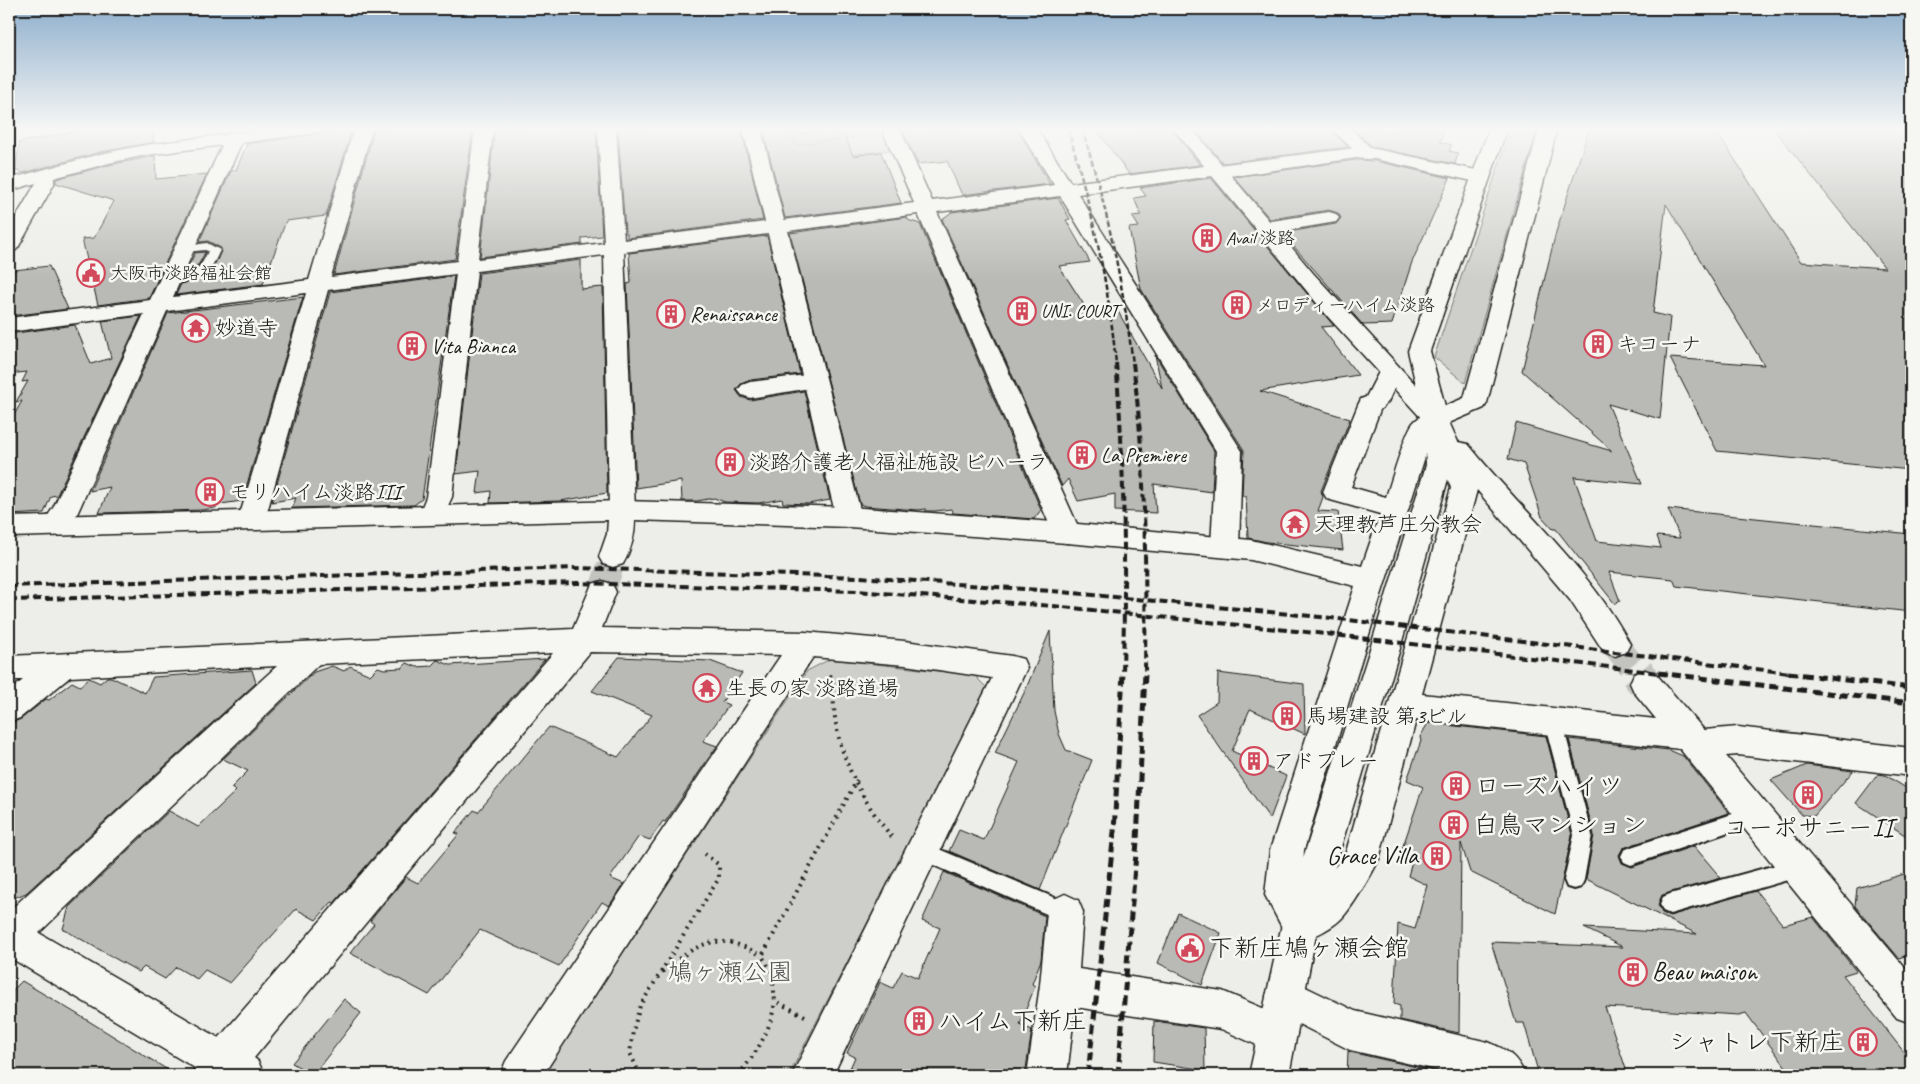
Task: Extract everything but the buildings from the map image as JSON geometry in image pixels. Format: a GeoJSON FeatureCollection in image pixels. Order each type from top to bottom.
{"type":"FeatureCollection","features":[{"type":"Feature","properties":{"kind":"street"},"geometry":{"type":"LineString","coordinates":[[9,185],[28,180]]}},
{"type":"Feature","properties":{"kind":"street"},"geometry":{"type":"LineString","coordinates":[[9,246],[45,184],[45,180]]}},
{"type":"Feature","properties":{"kind":"street"},"geometry":{"type":"LineString","coordinates":[[55,526],[65,512],[217,180]]}},
{"type":"Feature","properties":{"kind":"street"},"geometry":{"type":"LineString","coordinates":[[249,519],[255,509],[348,180]]}},
{"type":"Feature","properties":{"kind":"street"},"geometry":{"type":"LineString","coordinates":[[432,514],[440,497],[478,180]]}},
{"type":"Feature","properties":{"kind":"street"},"geometry":{"type":"LineString","coordinates":[[610,180],[614,248],[622,510],[621,534],[614,557]]}},
{"type":"Feature","properties":{"kind":"street"},"geometry":{"type":"LineString","coordinates":[[764,180],[849,517]]}},
{"type":"Feature","properties":{"kind":"street"},"geometry":{"type":"LineString","coordinates":[[912,180],[1067,533]]}},
{"type":"Feature","properties":{"kind":"street"},"geometry":{"type":"LineString","coordinates":[[1060,180],[1229,451],[1225,547]]}},
{"type":"Feature","properties":{"kind":"street"},"geometry":{"type":"LineString","coordinates":[[9,325],[1145,180]]}},
{"type":"Feature","properties":{"kind":"street"},"geometry":{"type":"LineString","coordinates":[[1225,180],[1389,373],[1436,418],[1484,483],[1570,580],[1602,621],[1615,644]]}},
{"type":"Feature","properties":{"kind":"street"},"geometry":{"type":"LineString","coordinates":[[1300,924],[1328,907],[1361,859],[1402,705],[1464,488],[1436,418],[1418,351],[1479,180]]}},
{"type":"Feature","properties":{"kind":"street"},"geometry":{"type":"LineString","coordinates":[[1300,924],[1283,895],[1287,850],[1372,578],[1422,428],[1436,418],[1475,403],[1535,180]]}},
{"type":"Feature","properties":{"kind":"street"},"geometry":{"type":"LineString","coordinates":[[1265,228],[1329,218]]}},
{"type":"Feature","properties":{"kind":"street"},"geometry":{"type":"LineString","coordinates":[[1389,373],[1376,402],[1370,406],[1336,492],[1395,509]]}},
{"type":"Feature","properties":{"kind":"street"},"geometry":{"type":"LineString","coordinates":[[750,390],[814,381]]}},
{"type":"Feature","properties":{"kind":"street"},"geometry":{"type":"LineString","coordinates":[[1269,1075],[1300,924],[1384,652],[1439,465],[1436,418]]}},
{"type":"Feature","properties":{"kind":"street"},"geometry":{"type":"LineString","coordinates":[[9,527],[622,510],[849,517],[1225,547],[1250,550],[1372,578]]}},
{"type":"Feature","properties":{"kind":"street"},"geometry":{"type":"LineString","coordinates":[[312,652],[9,936],[227,1071],[582,640],[595,613],[602,592]]}},
{"type":"Feature","properties":{"kind":"street"},"geometry":{"type":"LineString","coordinates":[[9,668],[582,640],[805,644],[905,653],[1012,668],[812,1075]]}},
{"type":"Feature","properties":{"kind":"street"},"geometry":{"type":"LineString","coordinates":[[520,1075],[805,644]]}},
{"type":"Feature","properties":{"kind":"street"},"geometry":{"type":"LineString","coordinates":[[9,708],[63,665]]}},
{"type":"Feature","properties":{"kind":"street"},"geometry":{"type":"LineString","coordinates":[[1646,683],[1911,1004]]}},
{"type":"Feature","properties":{"kind":"street"},"geometry":{"type":"LineString","coordinates":[[1402,705],[1553,721],[1692,741],[1738,741],[1911,762]]}},
{"type":"Feature","properties":{"kind":"street"},"geometry":{"type":"LineString","coordinates":[[1047,1075],[1059,985],[1065,912]]}},
{"type":"Feature","properties":{"kind":"street"},"geometry":{"type":"LineString","coordinates":[[1059,985],[1222,1010],[1277,1034]]}},
{"type":"Feature","properties":{"kind":"street"},"geometry":{"type":"LineString","coordinates":[[1285,996],[1350,1030],[1488,1062],[1505,1075]]}},
{"type":"Feature","properties":{"kind":"lane"},"geometry":{"type":"LineString","coordinates":[[170,280],[194,277],[202,273],[214,250],[207,246],[185,249]]}},
{"type":"Feature","properties":{"kind":"lane"},"geometry":{"type":"LineString","coordinates":[[1553,721],[1583,835],[1574,880]]}},
{"type":"Feature","properties":{"kind":"lane"},"geometry":{"type":"LineString","coordinates":[[1631,856],[1754,815]]}},
{"type":"Feature","properties":{"kind":"lane"},"geometry":{"type":"LineString","coordinates":[[922,851],[1065,912]]}},
{"type":"Feature","properties":{"kind":"lane"},"geometry":{"type":"LineString","coordinates":[[1670,904],[1798,868]]}},
{"type":"Feature","properties":{"kind":"path"},"geometry":{"type":"LineString","coordinates":[[805,644],[832,678],[836,725],[845,756],[883,828],[894,840],[922,851]]}},
{"type":"Feature","properties":{"kind":"path"},"geometry":{"type":"LineString","coordinates":[[762,956],[857,780]]}},
{"type":"Feature","properties":{"kind":"path"},"geometry":{"type":"LineString","coordinates":[[640,1075],[630,1053],[633,1031],[640,1006],[719,878],[720,865],[712,857],[675,841]]}},
{"type":"Feature","properties":{"kind":"path"},"geometry":{"type":"LineString","coordinates":[[659,974],[679,956],[700,944],[722,941],[742,945],[762,956],[772,973],[775,1002],[774,1012],[766,1034],[748,1066],[738,1075]]}},
{"type":"Feature","properties":{"kind":"path"},"geometry":{"type":"LineString","coordinates":[[775,1002],[834,1030]]}},
{"type":"Feature","properties":{"kind":"green space"},"geometry":{"type":"Polygon","coordinates":[[[1494,180],[1523,180],[1465,383],[1434,357],[1494,180]]]}},
{"type":"Feature","properties":{"kind":"green space","name":"鳩ヶ瀬公園"},"geometry":{"type":"Polygon","coordinates":[[[830,659],[974,675],[988,689],[789,1075],[543,1075],[807,671],[830,659]]]}},
{"type":"Feature","properties":{"kind":"tunnel"},"geometry":{"type":"LineString","coordinates":[[602,592],[613,557]]}},
{"type":"Feature","properties":{"kind":"tunnel"},"geometry":{"type":"LineString","coordinates":[[1615,644],[1638,674]]}},
{"type":"Feature","properties":{"kind":"tunnel"},"geometry":{"type":"LineString","coordinates":[[1637,673],[1645,683]]}},
{"type":"Feature","properties":{"kind":"railway"},"geometry":{"type":"LineString","coordinates":[[1082,180],[1104,275],[1116,364]]}},
{"type":"Feature","properties":{"kind":"railway"},"geometry":{"type":"LineString","coordinates":[[1097,180],[1113,245],[1133,364]]}},
{"type":"Feature","properties":{"kind":"railway"},"geometry":{"type":"LineString","coordinates":[[1116,363],[1124,519],[1124,598]]}},
{"type":"Feature","properties":{"kind":"railway"},"geometry":{"type":"LineString","coordinates":[[1133,363],[1143,480],[1145,600]]}},
{"type":"Feature","properties":{"kind":"railway"},"geometry":{"type":"LineString","coordinates":[[9,586],[573,568],[860,577],[1124,598]]}},
{"type":"Feature","properties":{"kind":"railway"},"geometry":{"type":"LineString","coordinates":[[9,600],[577,583],[856,591],[1124,613]]}},
{"type":"Feature","properties":{"kind":"railway"},"geometry":{"type":"LineString","coordinates":[[1124,598],[1124,613]]}},
{"type":"Feature","properties":{"kind":"railway"},"geometry":{"type":"LineString","coordinates":[[1124,598],[1145,600]]}},
{"type":"Feature","properties":{"kind":"railway"},"geometry":{"type":"LineString","coordinates":[[1145,600],[1331,618],[1798,674]]}},
{"type":"Feature","properties":{"kind":"railway"},"geometry":{"type":"LineString","coordinates":[[1145,600],[1145,615]]}},
{"type":"Feature","properties":{"kind":"railway"},"geometry":{"type":"LineString","coordinates":[[1123,674],[1124,613]]}},
{"type":"Feature","properties":{"kind":"railway"},"geometry":{"type":"LineString","coordinates":[[1124,613],[1145,615]]}},
{"type":"Feature","properties":{"kind":"railway"},"geometry":{"type":"LineString","coordinates":[[1145,615],[1326,634],[1668,674]]}},
{"type":"Feature","properties":{"kind":"railway"},"geometry":{"type":"LineString","coordinates":[[1145,615],[1145,673]]}},
{"type":"Feature","properties":{"kind":"railway"},"geometry":{"type":"LineString","coordinates":[[1088,1075],[1114,832],[1123,673]]}},
{"type":"Feature","properties":{"kind":"railway"},"geometry":{"type":"LineString","coordinates":[[1118,1075],[1137,841],[1145,673]]}},
{"type":"Feature","properties":{"kind":"railway"},"geometry":{"type":"LineString","coordinates":[[1658,673],[1911,703]]}},
{"type":"Feature","properties":{"kind":"railway"},"geometry":{"type":"LineString","coordinates":[[1788,673],[1911,688]]}},
{"type":"Feature","properties":{"kind":"place","name":"Avail 淡路"},"geometry":{"type":"Point","coordinates":[1207,238]}},
{"type":"Feature","properties":{"kind":"place","name":"大阪市淡路福祉会館"},"geometry":{"type":"Point","coordinates":[91,273]}},
{"type":"Feature","properties":{"kind":"place","name":"メロディーハイム淡路"},"geometry":{"type":"Point","coordinates":[1237,305]}},
{"type":"Feature","properties":{"kind":"place","name":"UNI. COURT"},"geometry":{"type":"Point","coordinates":[1022,311]}},
{"type":"Feature","properties":{"kind":"place","name":"Renaissance"},"geometry":{"type":"Point","coordinates":[671,314]}},
{"type":"Feature","properties":{"kind":"place","name":"妙道寺"},"geometry":{"type":"Point","coordinates":[196,328]}},
{"type":"Feature","properties":{"kind":"place","name":"キコーナ"},"geometry":{"type":"Point","coordinates":[1598,344]}},
{"type":"Feature","properties":{"kind":"place","name":"Vita Bianca"},"geometry":{"type":"Point","coordinates":[412,346]}},
{"type":"Feature","properties":{"kind":"place","name":"La Premiere"},"geometry":{"type":"Point","coordinates":[1082,455]}},
{"type":"Feature","properties":{"kind":"place","name":"淡路介護老人福祉施設 ビハーラ"},"geometry":{"type":"Point","coordinates":[730,462]}},
{"type":"Feature","properties":{"kind":"place","name":"モリハイム淡路III"},"geometry":{"type":"Point","coordinates":[210,492]}},
{"type":"Feature","properties":{"kind":"place","name":"天理教芦庄分教会"},"geometry":{"type":"Point","coordinates":[1295,524]}},
{"type":"Feature","properties":{"kind":"place","name":"生長の家 淡路道場"},"geometry":{"type":"Point","coordinates":[707,688]}},
{"type":"Feature","properties":{"kind":"place","name":"馬場建設 第3ビル"},"geometry":{"type":"Point","coordinates":[1287,716]}},
{"type":"Feature","properties":{"kind":"place","name":"アドプレー"},"geometry":{"type":"Point","coordinates":[1254,761]}},
{"type":"Feature","properties":{"kind":"place","name":"ローズハイツ"},"geometry":{"type":"Point","coordinates":[1456,786]}},
{"type":"Feature","properties":{"kind":"place","name":"コーポサニーII"},"geometry":{"type":"Point","coordinates":[1808,795]}},
{"type":"Feature","properties":{"kind":"place","name":"白鳥マンション"},"geometry":{"type":"Point","coordinates":[1454,825]}},
{"type":"Feature","properties":{"kind":"place","name":"Grace Villa"},"geometry":{"type":"Point","coordinates":[1437,856]}},
{"type":"Feature","properties":{"kind":"place","name":"下新庄鳩ヶ瀬会館"},"geometry":{"type":"Point","coordinates":[1190,948]}},
{"type":"Feature","properties":{"kind":"place","name":"Beau maison"},"geometry":{"type":"Point","coordinates":[1633,972]}},
{"type":"Feature","properties":{"kind":"place","name":"ハイム下新庄"},"geometry":{"type":"Point","coordinates":[919,1021]}},
{"type":"Feature","properties":{"kind":"place","name":"シャトレ下新庄"},"geometry":{"type":"Point","coordinates":[1863,1042]}}]}
